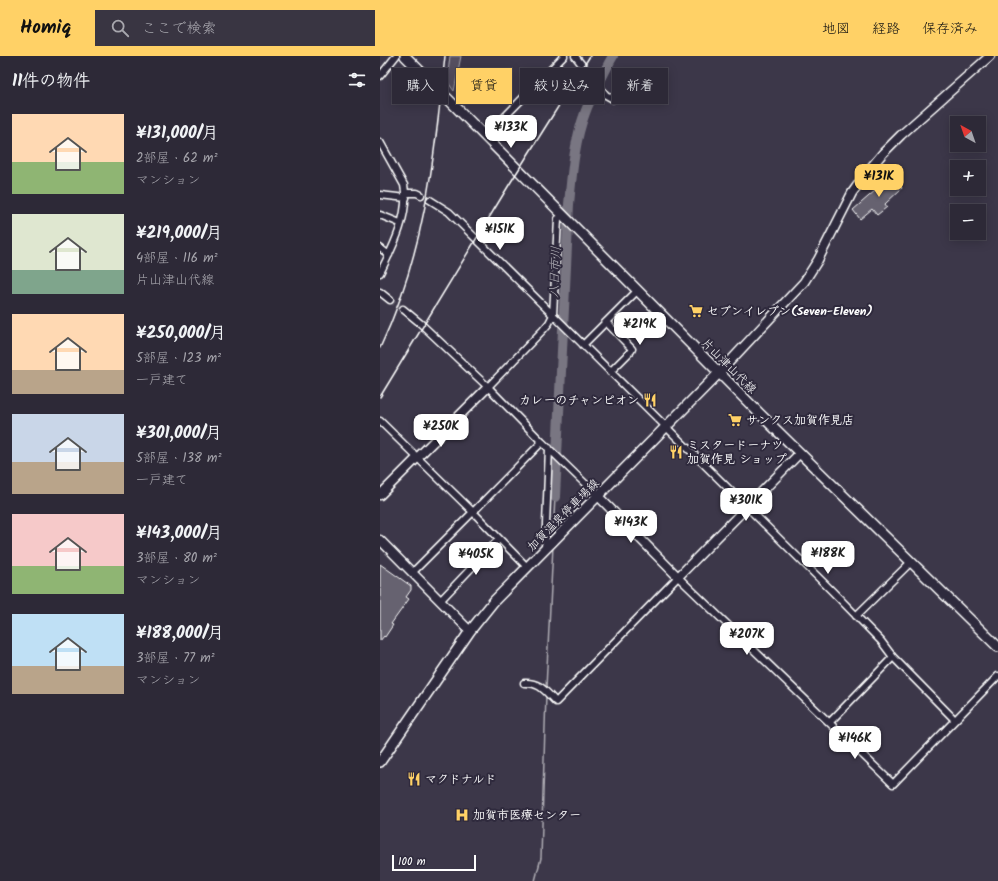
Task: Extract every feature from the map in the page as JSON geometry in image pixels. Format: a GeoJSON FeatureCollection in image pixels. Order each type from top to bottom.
{"type":"FeatureCollection","features":[{"type":"Feature","properties":{"kind":"main road"},"geometry":{"type":"LineString","coordinates":[[405,56],[417,68]]}},
{"type":"Feature","properties":{"kind":"main road","name":"片山津山代線"},"geometry":{"type":"LineString","coordinates":[[448,99],[560,216],[576,228],[637,291],[800,453],[998,647]]}},
{"type":"Feature","properties":{"kind":"main road","name":"加賀温泉停車場線"},"geometry":{"type":"LineString","coordinates":[[380,762],[470,631],[494,601],[720,373]]}},
{"type":"Feature","properties":{"kind":"street"},"geometry":{"type":"LineString","coordinates":[[380,76],[396,56]]}},
{"type":"Feature","properties":{"kind":"street"},"geometry":{"type":"LineString","coordinates":[[485,137],[564,56]]}},
{"type":"Feature","properties":{"kind":"street"},"geometry":{"type":"LineString","coordinates":[[575,56],[606,95],[612,98]]}},
{"type":"Feature","properties":{"kind":"street"},"geometry":{"type":"LineString","coordinates":[[720,373],[804,282],[818,260],[852,193],[883,153],[901,135],[990,56]]}},
{"type":"Feature","properties":{"kind":"street"},"geometry":{"type":"LineString","coordinates":[[380,142],[401,178],[406,195],[406,205],[394,244],[380,273]]}},
{"type":"Feature","properties":{"kind":"street"},"geometry":{"type":"LineString","coordinates":[[380,195],[406,195],[417,193],[422,195]]}},
{"type":"Feature","properties":{"kind":"street"},"geometry":{"type":"LineString","coordinates":[[430,200],[449,212],[881,641],[892,658],[955,720]]}},
{"type":"Feature","properties":{"kind":"street"},"geometry":{"type":"LineString","coordinates":[[380,215],[400,223]]}},
{"type":"Feature","properties":{"kind":"street"},"geometry":{"type":"LineString","coordinates":[[380,495],[488,387],[543,330],[554,316],[560,216]]}},
{"type":"Feature","properties":{"kind":"street"},"geometry":{"type":"LineString","coordinates":[[380,248],[389,255]]}},
{"type":"Feature","properties":{"kind":"street"},"geometry":{"type":"LineString","coordinates":[[583,345],[637,291]]}},
{"type":"Feature","properties":{"kind":"street"},"geometry":{"type":"LineString","coordinates":[[380,292],[390,300]]}},
{"type":"Feature","properties":{"kind":"street"},"geometry":{"type":"LineString","coordinates":[[403,309],[488,387],[678,577],[893,784],[998,676]]}},
{"type":"Feature","properties":{"kind":"street"},"geometry":{"type":"LineString","coordinates":[[606,322],[632,349],[610,372]]}},
{"type":"Feature","properties":{"kind":"street"},"geometry":{"type":"LineString","coordinates":[[380,421],[528,568]]}},
{"type":"Feature","properties":{"kind":"street"},"geometry":{"type":"LineString","coordinates":[[412,573],[542,442]]}},
{"type":"Feature","properties":{"kind":"street"},"geometry":{"type":"LineString","coordinates":[[546,549],[550,449]]}},
{"type":"Feature","properties":{"kind":"street"},"geometry":{"type":"LineString","coordinates":[[524,683],[534,683],[541,687],[556,702],[800,453]]}},
{"type":"Feature","properties":{"kind":"street"},"geometry":{"type":"LineString","coordinates":[[440,601],[500,539]]}},
{"type":"Feature","properties":{"kind":"street"},"geometry":{"type":"LineString","coordinates":[[380,540],[470,631]]}},
{"type":"Feature","properties":{"kind":"street"},"geometry":{"type":"LineString","coordinates":[[856,616],[911,562]]}},
{"type":"Feature","properties":{"kind":"street"},"geometry":{"type":"LineString","coordinates":[[830,722],[892,658]]}},
{"type":"Feature","properties":{"kind":"shaded area"},"geometry":{"type":"Polygon","coordinates":[[[450,56],[461,56],[459,68],[456,68],[454,91],[448,82],[450,56]]]}},
{"type":"Feature","properties":{"kind":"building"},"geometry":{"type":"Polygon","coordinates":[[[892,176],[894,178],[896,177],[901,182],[899,184],[902,188],[885,204],[887,207],[877,215],[872,209],[860,219],[853,210],[892,176]]]}},
{"type":"Feature","properties":{"kind":"building"},"geometry":{"type":"Polygon","coordinates":[[[380,564],[411,586],[411,590],[406,597],[409,599],[391,624],[393,625],[385,637],[384,636],[380,641],[380,564]]]}},
{"type":"Feature","properties":{"kind":"waterway","name":"八日市川"},"geometry":{"type":"LineString","coordinates":[[555,497],[569,204],[572,170],[581,124],[593,94],[613,56]]}},
{"type":"Feature","properties":{"kind":"waterway"},"geometry":{"type":"LineString","coordinates":[[553,536],[555,497]]}},
{"type":"Feature","properties":{"kind":"waterway"},"geometry":{"type":"LineString","coordinates":[[546,688],[553,546]]}},
{"type":"Feature","properties":{"kind":"waterway"},"geometry":{"type":"LineString","coordinates":[[535,881],[541,858],[546,694]]}},
{"type":"Feature","properties":{"kind":"tunnel"},"geometry":{"type":"LineString","coordinates":[[390,300],[403,309]]}},
{"type":"Feature","properties":{"kind":"railway"},"geometry":{"type":"LineString","coordinates":[[380,348],[408,276],[417,241],[425,205],[437,132],[445,56]]}},
{"type":"Feature","properties":{"kind":"railway"},"geometry":{"type":"LineString","coordinates":[[380,397],[509,185],[590,56]]}},
{"type":"Feature","properties":{"kind":"place","name":"セブンイレブン(Seven-Eleven)"},"geometry":{"type":"Point","coordinates":[696,311]}},
{"type":"Feature","properties":{"kind":"place","name":"カレーのチャンピオン"},"geometry":{"type":"Point","coordinates":[650,400]}},
{"type":"Feature","properties":{"kind":"place","name":"サンクス加賀作見店"},"geometry":{"type":"Point","coordinates":[735,420]}},
{"type":"Feature","properties":{"kind":"place","name":"ミスタードーナツ 加賀作見 ショップ"},"geometry":{"type":"Point","coordinates":[676,452]}},
{"type":"Feature","properties":{"kind":"place","name":"マクドナルド"},"geometry":{"type":"Point","coordinates":[414,779]}},
{"type":"Feature","properties":{"kind":"place","name":"加賀市医療センター"},"geometry":{"type":"Point","coordinates":[462,815]}}]}
